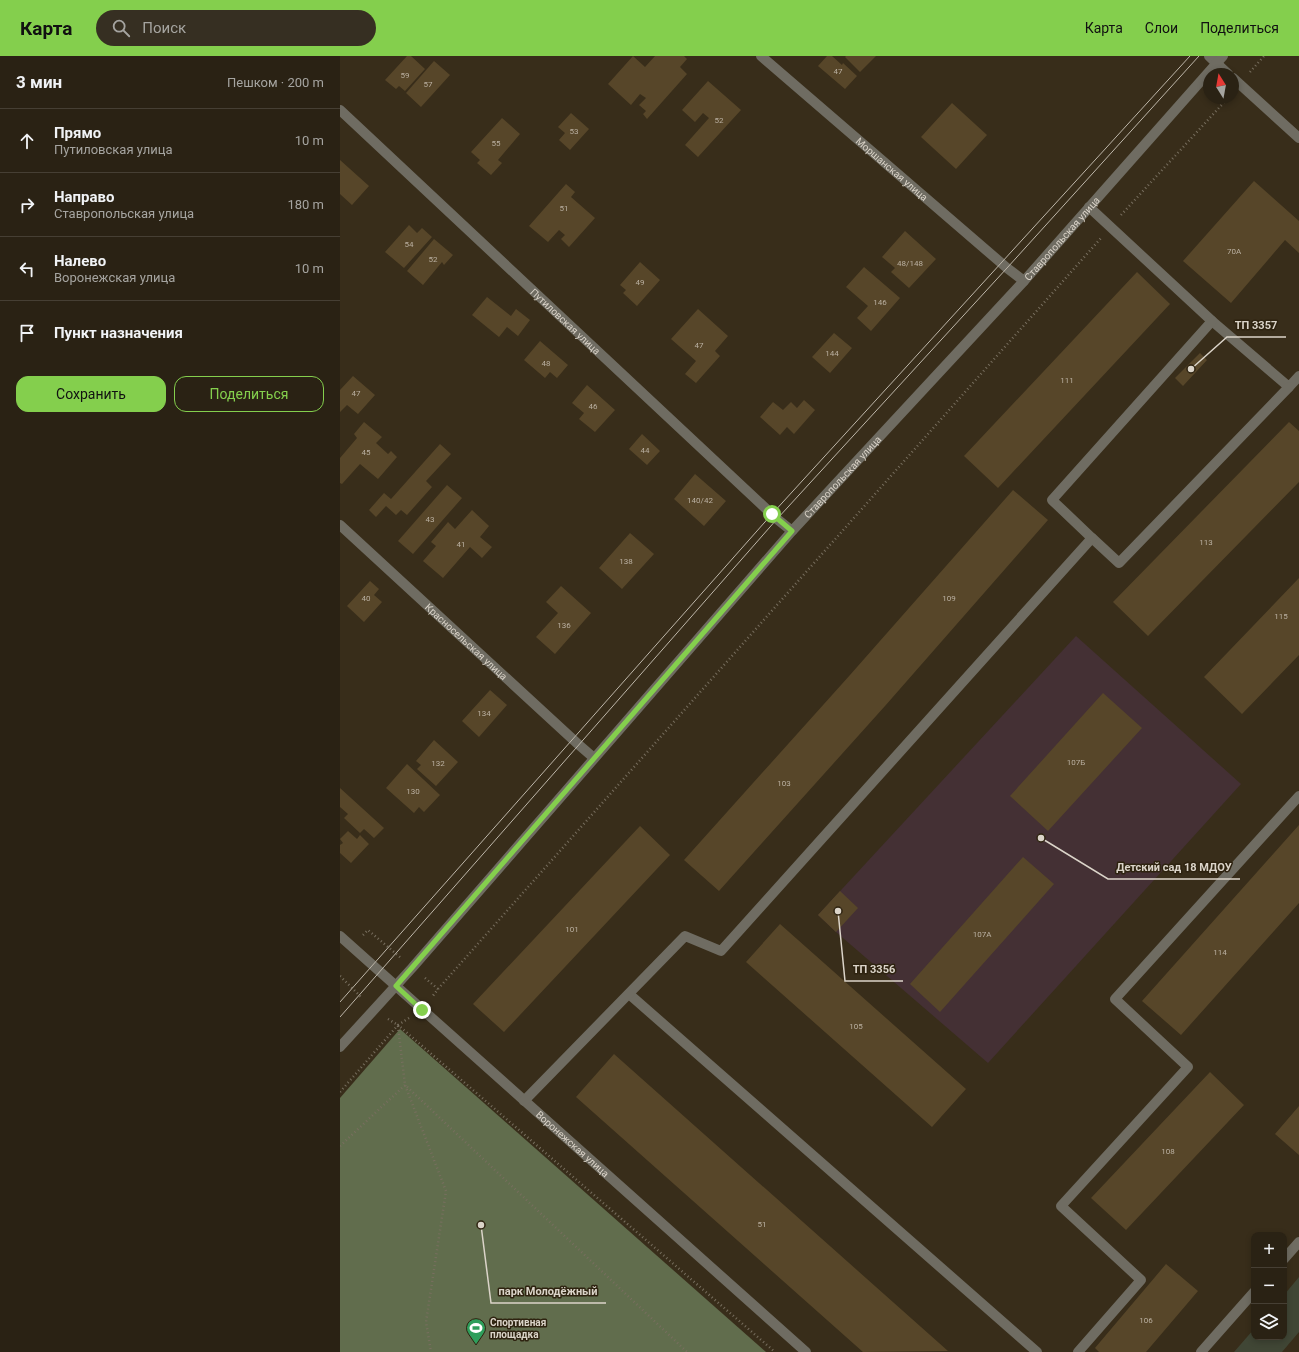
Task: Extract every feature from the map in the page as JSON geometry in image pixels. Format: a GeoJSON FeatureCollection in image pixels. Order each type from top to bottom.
{"type":"FeatureCollection","features":[{"type":"Feature","properties":{"kind":"street","name":"Моршанская улица"},"geometry":{"type":"LineString","coordinates":[[761,56],[1024,281]]}},
{"type":"Feature","properties":{"kind":"street"},"geometry":{"type":"LineString","coordinates":[[1209,56],[1220,60]]}},
{"type":"Feature","properties":{"kind":"street","name":"Ставропольская улица"},"geometry":{"type":"LineString","coordinates":[[340,1047],[396,986],[792,531],[1024,281],[1220,60]]}},
{"type":"Feature","properties":{"kind":"street"},"geometry":{"type":"LineString","coordinates":[[1239,83],[1299,138]]}},
{"type":"Feature","properties":{"kind":"street","name":"Путиловская улица"},"geometry":{"type":"LineString","coordinates":[[340,110],[777,519],[792,531]]}},
{"type":"Feature","properties":{"kind":"street"},"geometry":{"type":"LineString","coordinates":[[1089,207],[1212,321],[1289,387]]}},
{"type":"Feature","properties":{"kind":"street"},"geometry":{"type":"LineString","coordinates":[[1212,321],[1052,500],[1119,563],[1299,376]]}},
{"type":"Feature","properties":{"kind":"street","name":"Красносельская улица"},"geometry":{"type":"LineString","coordinates":[[340,525],[594,758]]}},
{"type":"Feature","properties":{"kind":"street"},"geometry":{"type":"LineString","coordinates":[[524,1101],[685,936],[720,952],[1092,538]]}},
{"type":"Feature","properties":{"kind":"street"},"geometry":{"type":"LineString","coordinates":[[1078,1352],[1141,1280],[1062,1206],[1188,1067],[1115,999],[1299,796]]}},
{"type":"Feature","properties":{"kind":"street","name":"Воронежская улица"},"geometry":{"type":"LineString","coordinates":[[340,936],[806,1352]]}},
{"type":"Feature","properties":{"kind":"street"},"geometry":{"type":"LineString","coordinates":[[629,994],[1037,1352]]}},
{"type":"Feature","properties":{"kind":"street"},"geometry":{"type":"LineString","coordinates":[[1287,1256],[1299,1242]]}},
{"type":"Feature","properties":{"kind":"street"},"geometry":{"type":"LineString","coordinates":[[1201,1352],[1251,1295]]}},
{"type":"Feature","properties":{"kind":"path"},"geometry":{"type":"LineString","coordinates":[[438,989],[1111,226],[1223,104]]}},
{"type":"Feature","properties":{"kind":"path"},"geometry":{"type":"LineString","coordinates":[[398,1025],[405,1085],[446,1191],[426,1322],[431,1352]]}},
{"type":"Feature","properties":{"kind":"path"},"geometry":{"type":"LineString","coordinates":[[340,1092],[398,1025]]}},
{"type":"Feature","properties":{"kind":"path"},"geometry":{"type":"LineString","coordinates":[[398,1025],[775,1352]]}},
{"type":"Feature","properties":{"kind":"path"},"geometry":{"type":"LineString","coordinates":[[340,1146],[405,1085]]}},
{"type":"Feature","properties":{"kind":"path"},"geometry":{"type":"LineString","coordinates":[[405,1085],[687,1352]]}},
{"type":"Feature","properties":{"kind":"shaded area"},"geometry":{"type":"Polygon","coordinates":[[[1076,636],[1241,784],[988,1063],[818,915],[1076,636]]]}},
{"type":"Feature","properties":{"kind":"green space"},"geometry":{"type":"Polygon","coordinates":[[[400,1029],[766,1352],[340,1352],[340,1098],[400,1029]]]}},
{"type":"Feature","properties":{"kind":"green space"},"geometry":{"type":"Polygon","coordinates":[[[1299,1277],[1299,1332],[1282,1352],[1234,1352],[1251,1332],[1251,1340],[1287,1340],[1287,1291],[1299,1277]]]}},
{"type":"Feature","properties":{"kind":"building"},"geometry":{"type":"Polygon","coordinates":[[[407,56],[411,56],[425,69],[405,91],[399,86],[396,89],[385,80],[407,56]]]}},
{"type":"Feature","properties":{"kind":"building"},"geometry":{"type":"Polygon","coordinates":[[[633,56],[645,67],[655,56],[684,56],[687,59],[680,67],[687,74],[647,119],[643,114],[646,111],[639,105],[646,98],[640,94],[631,105],[608,84],[633,56]]]}},
{"type":"Feature","properties":{"kind":"building"},"geometry":{"type":"Polygon","coordinates":[[[827,56],[832,56],[842,65],[843,63],[857,76],[845,89],[818,66],[827,56]]]}},
{"type":"Feature","properties":{"kind":"building"},"geometry":{"type":"Polygon","coordinates":[[[876,56],[860,72],[845,57],[876,56]]]}},
{"type":"Feature","properties":{"kind":"building"},"geometry":{"type":"Polygon","coordinates":[[[434,61],[450,75],[421,107],[406,93],[434,61]]]}},
{"type":"Feature","properties":{"kind":"building"},"geometry":{"type":"Polygon","coordinates":[[[708,81],[741,110],[698,157],[685,145],[709,118],[703,113],[695,122],[682,110],[708,81]]]}},
{"type":"Feature","properties":{"kind":"building"},"geometry":{"type":"Polygon","coordinates":[[[952,103],[987,135],[956,169],[921,137],[952,103]]]}},
{"type":"Feature","properties":{"kind":"building"},"geometry":{"type":"Polygon","coordinates":[[[571,113],[589,129],[570,150],[559,140],[565,133],[558,127],[571,113]]]}},
{"type":"Feature","properties":{"kind":"building"},"geometry":{"type":"Polygon","coordinates":[[[502,118],[520,134],[498,160],[502,163],[491,175],[477,163],[480,160],[471,152],[502,118]]]}},
{"type":"Feature","properties":{"kind":"building"},"geometry":{"type":"Polygon","coordinates":[[[340,160],[369,186],[352,205],[340,194],[340,160]]]}},
{"type":"Feature","properties":{"kind":"building"},"geometry":{"type":"Polygon","coordinates":[[[1254,181],[1299,221],[1299,253],[1285,240],[1231,303],[1183,261],[1254,181]]]}},
{"type":"Feature","properties":{"kind":"building"},"geometry":{"type":"Polygon","coordinates":[[[566,184],[575,192],[571,197],[595,218],[569,247],[561,239],[565,235],[559,230],[548,242],[529,226],[566,184]]]}},
{"type":"Feature","properties":{"kind":"building"},"geometry":{"type":"Polygon","coordinates":[[[409,225],[417,233],[422,228],[432,237],[404,268],[385,252],[409,225]]]}},
{"type":"Feature","properties":{"kind":"building"},"geometry":{"type":"Polygon","coordinates":[[[905,231],[936,259],[909,288],[891,272],[895,268],[882,257],[905,231]]]}},
{"type":"Feature","properties":{"kind":"building"},"geometry":{"type":"Polygon","coordinates":[[[434,239],[453,255],[444,265],[442,262],[423,285],[407,271],[434,239]]]}},
{"type":"Feature","properties":{"kind":"building"},"geometry":{"type":"Polygon","coordinates":[[[640,262],[660,280],[637,306],[623,293],[626,290],[620,285],[640,262]]]}},
{"type":"Feature","properties":{"kind":"building"},"geometry":{"type":"Polygon","coordinates":[[[864,267],[900,298],[871,331],[857,318],[868,306],[846,287],[864,267]]]}},
{"type":"Feature","properties":{"kind":"building"},"geometry":{"type":"Polygon","coordinates":[[[1137,272],[1170,304],[998,488],[964,456],[1137,272]]]}},
{"type":"Feature","properties":{"kind":"building"},"geometry":{"type":"Polygon","coordinates":[[[487,297],[511,316],[516,309],[530,320],[518,336],[507,327],[499,337],[472,315],[487,297]]]}},
{"type":"Feature","properties":{"kind":"building"},"geometry":{"type":"Polygon","coordinates":[[[698,309],[728,336],[715,351],[720,356],[696,383],[685,374],[696,361],[671,339],[698,309]]]}},
{"type":"Feature","properties":{"kind":"building"},"geometry":{"type":"Polygon","coordinates":[[[834,333],[852,348],[830,373],[812,357],[834,333]]]}},
{"type":"Feature","properties":{"kind":"building"},"geometry":{"type":"Polygon","coordinates":[[[540,341],[568,365],[557,378],[550,372],[545,378],[524,360],[540,341]]]}},
{"type":"Feature","properties":{"kind":"building"},"geometry":{"type":"Polygon","coordinates":[[[1200,353],[1207,360],[1183,386],[1175,378],[1200,353]]]}},
{"type":"Feature","properties":{"kind":"building"},"geometry":{"type":"Polygon","coordinates":[[[353,376],[375,395],[358,414],[347,405],[340,412],[340,390],[353,376]]]}},
{"type":"Feature","properties":{"kind":"building"},"geometry":{"type":"Polygon","coordinates":[[[587,385],[615,410],[595,432],[579,419],[584,413],[572,403],[587,385]]]}},
{"type":"Feature","properties":{"kind":"building"},"geometry":{"type":"Polygon","coordinates":[[[804,400],[815,410],[794,434],[787,427],[780,435],[760,417],[773,402],[783,410],[791,402],[797,408],[804,400]]]}},
{"type":"Feature","properties":{"kind":"building"},"geometry":{"type":"Polygon","coordinates":[[[364,422],[382,437],[376,443],[388,454],[391,451],[397,457],[378,479],[360,464],[342,484],[340,483],[340,458],[357,438],[354,434],[364,422]]]}},
{"type":"Feature","properties":{"kind":"building"},"geometry":{"type":"Polygon","coordinates":[[[1289,422],[1299,431],[1299,482],[1148,636],[1113,602],[1289,422]]]}},
{"type":"Feature","properties":{"kind":"building"},"geometry":{"type":"Polygon","coordinates":[[[642,434],[660,451],[647,465],[629,449],[642,434]]]}},
{"type":"Feature","properties":{"kind":"building"},"geometry":{"type":"Polygon","coordinates":[[[440,444],[451,454],[426,481],[432,487],[407,515],[401,510],[396,515],[386,506],[376,517],[369,510],[384,493],[391,499],[440,444]]]}},
{"type":"Feature","properties":{"kind":"building"},"geometry":{"type":"Polygon","coordinates":[[[695,474],[726,501],[704,526],[674,499],[695,474]]]}},
{"type":"Feature","properties":{"kind":"building"},"geometry":{"type":"Polygon","coordinates":[[[447,485],[462,498],[413,554],[398,541],[447,485]]]}},
{"type":"Feature","properties":{"kind":"building"},"geometry":{"type":"Polygon","coordinates":[[[1013,490],[1048,520],[885,706],[719,891],[684,860],[1013,490]]]}},
{"type":"Feature","properties":{"kind":"building"},"geometry":{"type":"Polygon","coordinates":[[[472,510],[489,526],[480,537],[492,547],[482,558],[470,547],[443,578],[423,561],[436,546],[431,542],[448,522],[455,529],[472,510]]]}},
{"type":"Feature","properties":{"kind":"building"},"geometry":{"type":"Polygon","coordinates":[[[630,533],[654,554],[622,589],[599,568],[630,533]]]}},
{"type":"Feature","properties":{"kind":"building"},"geometry":{"type":"Polygon","coordinates":[[[1299,578],[1299,655],[1242,714],[1204,677],[1299,578]]]}},
{"type":"Feature","properties":{"kind":"building"},"geometry":{"type":"Polygon","coordinates":[[[370,581],[379,589],[374,595],[382,602],[364,622],[347,606],[370,581]]]}},
{"type":"Feature","properties":{"kind":"building"},"geometry":{"type":"Polygon","coordinates":[[[561,586],[591,613],[555,654],[536,637],[558,613],[546,602],[561,586]]]}},
{"type":"Feature","properties":{"kind":"building"},"geometry":{"type":"Polygon","coordinates":[[[490,690],[507,705],[479,737],[462,721],[490,690]]]}},
{"type":"Feature","properties":{"kind":"building"},"geometry":{"type":"Polygon","coordinates":[[[1103,693],[1142,728],[1048,831],[1010,796],[1103,693]]]}},
{"type":"Feature","properties":{"kind":"building"},"geometry":{"type":"Polygon","coordinates":[[[434,740],[458,762],[436,786],[417,769],[421,765],[416,761],[434,740]]]}},
{"type":"Feature","properties":{"kind":"building"},"geometry":{"type":"Polygon","coordinates":[[[407,764],[440,795],[424,812],[419,807],[414,813],[386,788],[407,764]]]}},
{"type":"Feature","properties":{"kind":"building"},"geometry":{"type":"Polygon","coordinates":[[[340,788],[384,828],[374,838],[364,829],[360,833],[344,818],[348,814],[340,807],[340,788]]]}},
{"type":"Feature","properties":{"kind":"building"},"geometry":{"type":"Polygon","coordinates":[[[1299,825],[1299,903],[1181,1035],[1142,1001],[1299,825]]]}},
{"type":"Feature","properties":{"kind":"building"},"geometry":{"type":"Polygon","coordinates":[[[640,826],[670,855],[504,1032],[473,1004],[640,826]]]}},
{"type":"Feature","properties":{"kind":"building"},"geometry":{"type":"Polygon","coordinates":[[[348,831],[357,839],[360,835],[369,844],[351,863],[340,853],[340,845],[343,843],[340,839],[348,831]]]}},
{"type":"Feature","properties":{"kind":"building"},"geometry":{"type":"Polygon","coordinates":[[[1023,857],[1054,884],[940,1012],[910,984],[1023,857]]]}},
{"type":"Feature","properties":{"kind":"building"},"geometry":{"type":"Polygon","coordinates":[[[840,891],[858,908],[836,932],[818,915],[840,891]]]}},
{"type":"Feature","properties":{"kind":"building"},"geometry":{"type":"Polygon","coordinates":[[[780,924],[966,1089],[932,1127],[746,962],[780,924]]]}},
{"type":"Feature","properties":{"kind":"building"},"geometry":{"type":"Polygon","coordinates":[[[614,1054],[948,1351],[863,1352],[576,1097],[614,1054]]]}},
{"type":"Feature","properties":{"kind":"building"},"geometry":{"type":"Polygon","coordinates":[[[1210,1072],[1244,1105],[1126,1230],[1091,1198],[1210,1072]]]}},
{"type":"Feature","properties":{"kind":"building"},"geometry":{"type":"Polygon","coordinates":[[[1299,1106],[1299,1155],[1275,1134],[1299,1106]]]}},
{"type":"Feature","properties":{"kind":"building"},"geometry":{"type":"Polygon","coordinates":[[[1166,1264],[1198,1291],[1146,1352],[1099,1352],[1095,1348],[1166,1264]]]}},
{"type":"Feature","properties":{"kind":"tram line"},"geometry":{"type":"LineString","coordinates":[[340,1002],[772,514],[1190,56]]}},
{"type":"Feature","properties":{"kind":"tram line"},"geometry":{"type":"LineString","coordinates":[[340,1017],[777,519],[1199,56]]}},
{"type":"Feature","properties":{"kind":"place","name":"ТП 3357"},"geometry":{"type":"Point","coordinates":[1191,369]}},
{"type":"Feature","properties":{"kind":"place","name":"Детский сад 18 МДОУ"},"geometry":{"type":"Point","coordinates":[1041,838]}},
{"type":"Feature","properties":{"kind":"place","name":"ТП 3356"},"geometry":{"type":"Point","coordinates":[838,911]}},
{"type":"Feature","properties":{"kind":"place","name":"парк Молодёжный"},"geometry":{"type":"Point","coordinates":[481,1225]}},
{"type":"Feature","properties":{"kind":"place","name":"Спортивная площадка"},"geometry":{"type":"Point","coordinates":[476,1345]}},
{"type":"Feature","properties":{"kind":"route"},"geometry":{"type":"LineString","coordinates":[[422,1010],[396,986],[792,531],[772,514]]}}]}
